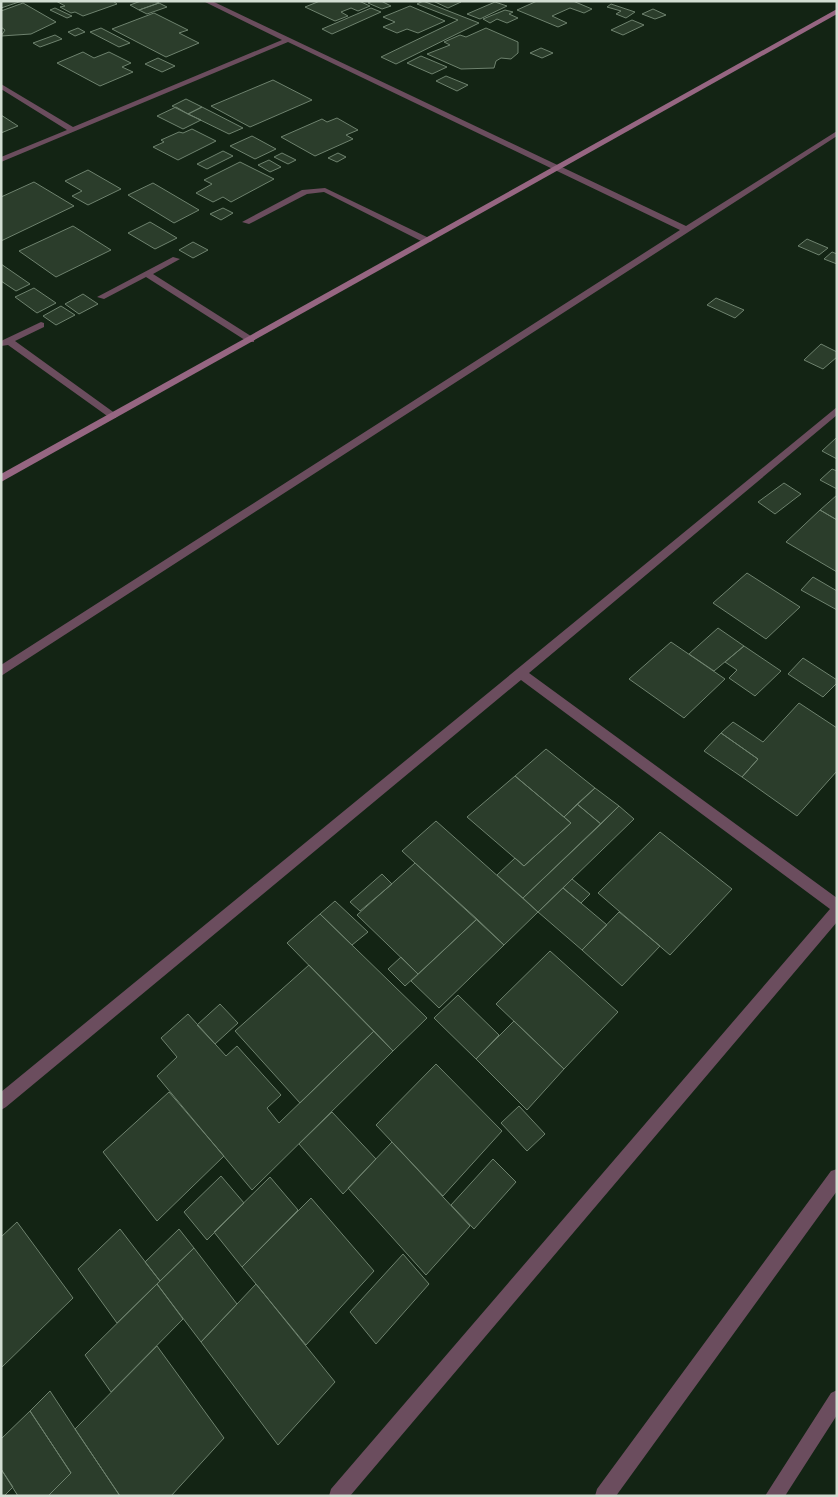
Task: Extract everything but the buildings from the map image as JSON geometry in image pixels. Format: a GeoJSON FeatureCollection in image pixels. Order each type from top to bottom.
{"type":"FeatureCollection","features":[{"type":"Feature","properties":{"kind":"main road"},"geometry":{"type":"LineString","coordinates":[[1,479],[837,11]]}},
{"type":"Feature","properties":{"kind":"street"},"geometry":{"type":"LineString","coordinates":[[206,1],[687,230]]}},
{"type":"Feature","properties":{"kind":"street"},"geometry":{"type":"LineString","coordinates":[[1,160],[288,40]]}},
{"type":"Feature","properties":{"kind":"street"},"geometry":{"type":"LineString","coordinates":[[1,86],[72,130]]}},
{"type":"Feature","properties":{"kind":"street"},"geometry":{"type":"LineString","coordinates":[[1,671],[837,133]]}},
{"type":"Feature","properties":{"kind":"street"},"geometry":{"type":"LineString","coordinates":[[246,222],[305,192],[318,189],[332,191],[428,241]]}},
{"type":"Feature","properties":{"kind":"street"},"geometry":{"type":"LineString","coordinates":[[101,297],[176,259]]}},
{"type":"Feature","properties":{"kind":"street"},"geometry":{"type":"LineString","coordinates":[[147,274],[251,340]]}},
{"type":"Feature","properties":{"kind":"street"},"geometry":{"type":"LineString","coordinates":[[41,325],[5,343],[113,416]]}},
{"type":"Feature","properties":{"kind":"street"},"geometry":{"type":"LineString","coordinates":[[1,1102],[837,410]]}},
{"type":"Feature","properties":{"kind":"street"},"geometry":{"type":"LineString","coordinates":[[521,673],[837,906]]}},
{"type":"Feature","properties":{"kind":"street"},"geometry":{"type":"LineString","coordinates":[[338,1496],[837,911]]}},
{"type":"Feature","properties":{"kind":"street"},"geometry":{"type":"LineString","coordinates":[[604,1496],[837,1177]]}},
{"type":"Feature","properties":{"kind":"street"},"geometry":{"type":"LineString","coordinates":[[774,1496],[837,1399]]}}]}
